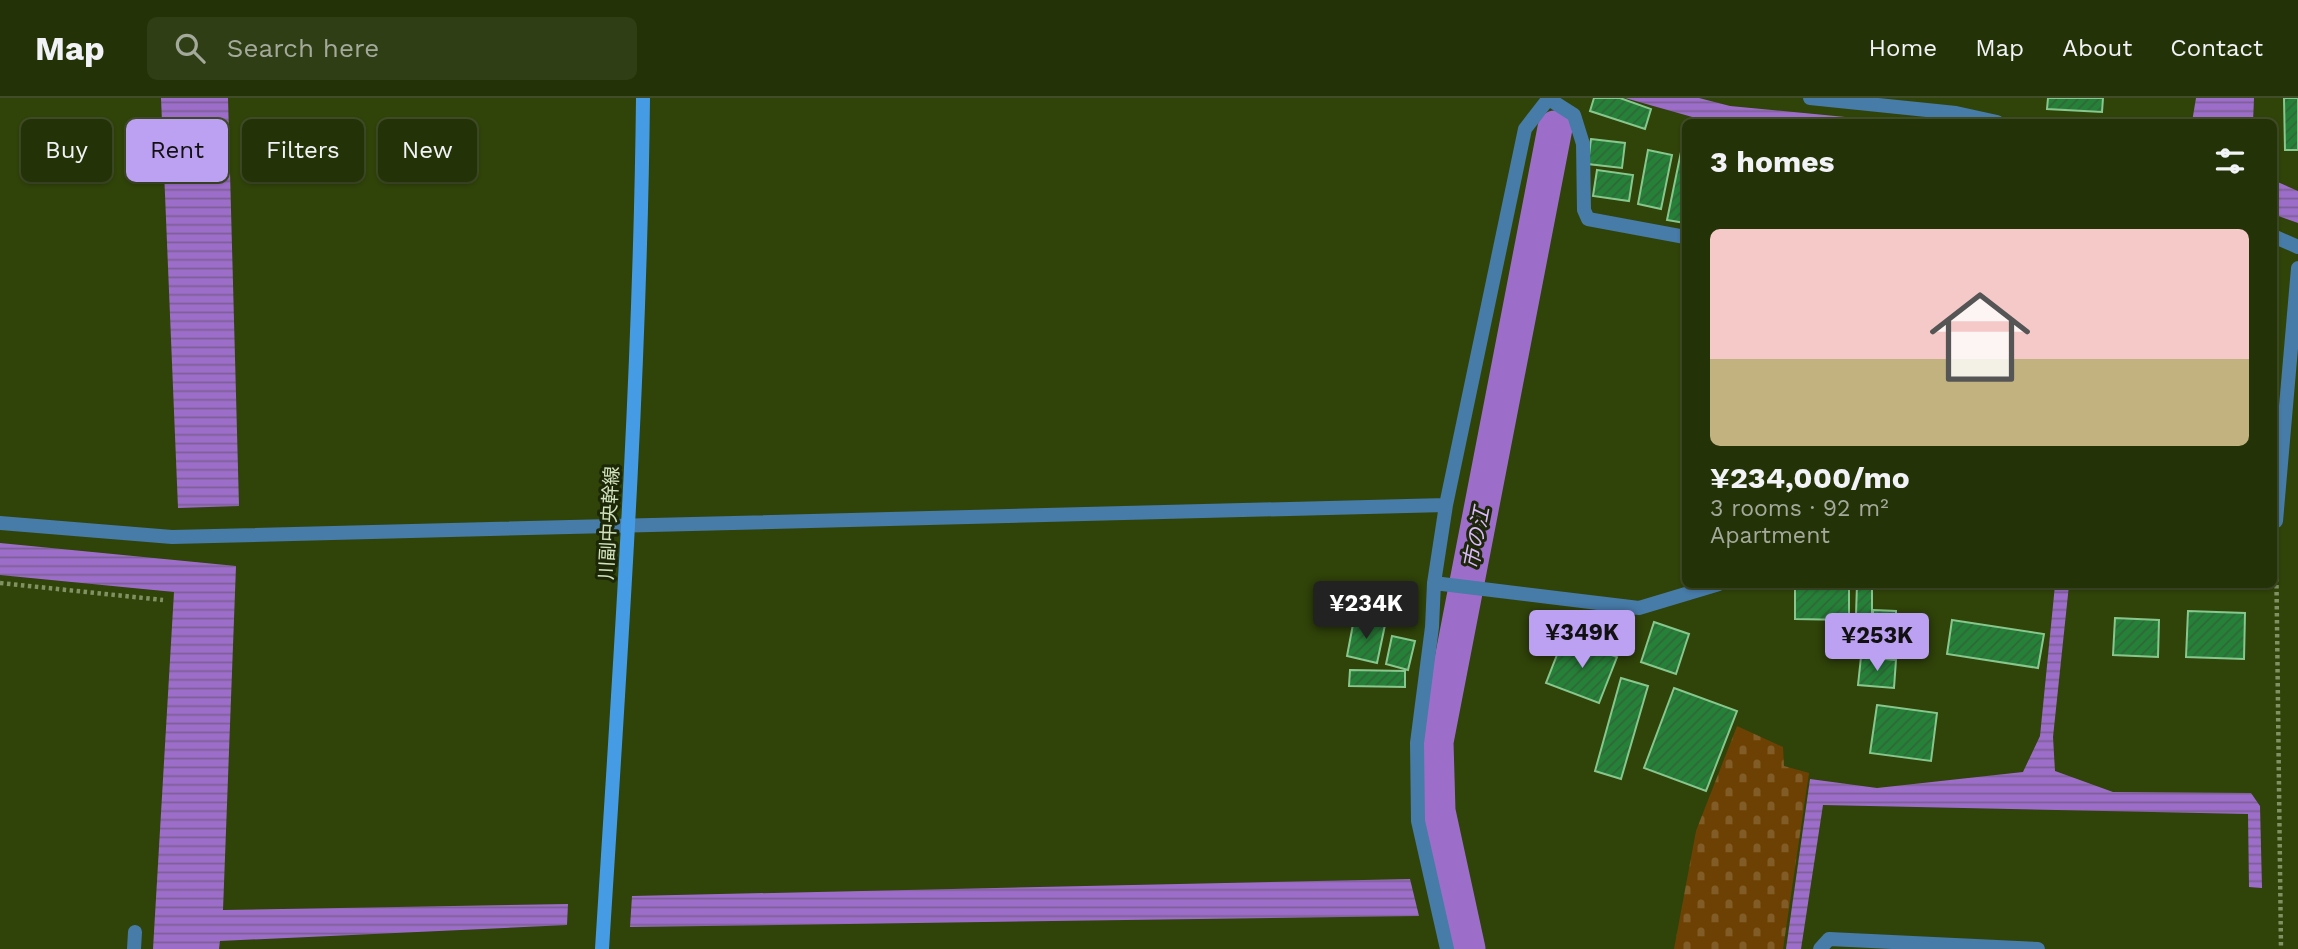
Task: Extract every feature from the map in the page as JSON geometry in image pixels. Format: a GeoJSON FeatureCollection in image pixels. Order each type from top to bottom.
{"type":"FeatureCollection","features":[{"type":"Feature","properties":{"kind":"street","name":"川副中央幹線"},"geometry":{"type":"LineString","coordinates":[[602,949],[629,526],[642,246],[643,98]]}},
{"type":"Feature","properties":{"kind":"street"},"geometry":{"type":"LineString","coordinates":[[1447,949],[1418,821],[1417,743],[1432,627],[1434,583],[1446,505],[1525,129],[1549,98],[1574,114],[1583,144],[1584,210],[1588,219],[1682,236]]}},
{"type":"Feature","properties":{"kind":"street"},"geometry":{"type":"LineString","coordinates":[[1810,98],[1956,113],[1983,119]]}},
{"type":"Feature","properties":{"kind":"street"},"geometry":{"type":"LineString","coordinates":[[2277,238],[2298,247]]}},
{"type":"Feature","properties":{"kind":"street"},"geometry":{"type":"LineString","coordinates":[[2277,499],[2298,268]]}},
{"type":"Feature","properties":{"kind":"street"},"geometry":{"type":"LineString","coordinates":[[0,523],[172,537],[1446,505]]}},
{"type":"Feature","properties":{"kind":"street"},"geometry":{"type":"LineString","coordinates":[[1434,583],[1639,608],[1706,588]]}},
{"type":"Feature","properties":{"kind":"street"},"geometry":{"type":"LineString","coordinates":[[134,949],[135,932]]}},
{"type":"Feature","properties":{"kind":"street"},"geometry":{"type":"LineString","coordinates":[[1820,949],[1829,939],[2038,949]]}},
{"type":"Feature","properties":{"kind":"path"},"geometry":{"type":"LineString","coordinates":[[0,583],[163,600]]}},
{"type":"Feature","properties":{"kind":"path"},"geometry":{"type":"LineString","coordinates":[[2276,588],[2281,949]]}},
{"type":"Feature","properties":{"kind":"green space"},"geometry":{"type":"Polygon","coordinates":[[[1737,726],[1783,747],[1784,766],[1809,773],[1783,949],[1674,949],[1696,831],[1737,726]]]}},
{"type":"Feature","properties":{"kind":"shaded area"},"geometry":{"type":"Polygon","coordinates":[[[161,98],[228,98],[239,506],[178,508],[164,182],[228,182],[228,119],[162,119],[161,98]]]}},
{"type":"Feature","properties":{"kind":"shaded area"},"geometry":{"type":"Polygon","coordinates":[[[1625,98],[1699,98],[1730,106],[1866,119],[1699,119],[1625,98]]]}},
{"type":"Feature","properties":{"kind":"shaded area"},"geometry":{"type":"Polygon","coordinates":[[[2196,98],[2254,98],[2253,119],[2192,119],[2196,98]]]}},
{"type":"Feature","properties":{"kind":"shaded area"},"geometry":{"type":"Polygon","coordinates":[[[2277,182],[2298,191],[2298,223],[2277,215],[2277,182]]]}},
{"type":"Feature","properties":{"kind":"shaded area"},"geometry":{"type":"Polygon","coordinates":[[[0,543],[236,566],[223,910],[568,904],[567,925],[220,941],[219,949],[153,949],[174,592],[0,575],[0,543]]]}},
{"type":"Feature","properties":{"kind":"shaded area"},"geometry":{"type":"Polygon","coordinates":[[[2055,588],[2069,588],[2053,737],[2055,771],[2113,792],[2251,793],[2260,806],[2262,888],[2249,887],[2248,814],[1823,805],[1801,949],[1786,949],[1810,779],[1877,788],[2023,772],[2040,736],[2055,588]]]}},
{"type":"Feature","properties":{"kind":"shaded area"},"geometry":{"type":"Polygon","coordinates":[[[1410,879],[1419,916],[630,927],[632,896],[1410,879]]]}},
{"type":"Feature","properties":{"kind":"building"},"geometry":{"type":"Polygon","coordinates":[[[1594,98],[1620,98],[1651,109],[1645,129],[1590,111],[1594,98]]]}},
{"type":"Feature","properties":{"kind":"building"},"geometry":{"type":"Polygon","coordinates":[[[2048,98],[2103,98],[2102,112],[2047,109],[2048,98]]]}},
{"type":"Feature","properties":{"kind":"building"},"geometry":{"type":"Polygon","coordinates":[[[2284,98],[2298,98],[2298,150],[2285,150],[2284,98]]]}},
{"type":"Feature","properties":{"kind":"building"},"geometry":{"type":"Polygon","coordinates":[[[1591,139],[1625,143],[1622,168],[1588,164],[1591,139]]]}},
{"type":"Feature","properties":{"kind":"building"},"geometry":{"type":"Polygon","coordinates":[[[1648,150],[1672,155],[1661,209],[1638,204],[1648,150]]]}},
{"type":"Feature","properties":{"kind":"building"},"geometry":{"type":"Polygon","coordinates":[[[1681,152],[1682,222],[1667,220],[1681,152]]]}},
{"type":"Feature","properties":{"kind":"building"},"geometry":{"type":"Polygon","coordinates":[[[1597,170],[1633,175],[1629,201],[1593,196],[1597,170]]]}},
{"type":"Feature","properties":{"kind":"building"},"geometry":{"type":"Polygon","coordinates":[[[1795,588],[1849,588],[1849,620],[1795,619],[1795,588]]]}},
{"type":"Feature","properties":{"kind":"building"},"geometry":{"type":"Polygon","coordinates":[[[1857,588],[1872,588],[1872,616],[1856,615],[1857,588]]]}},
{"type":"Feature","properties":{"kind":"building"},"geometry":{"type":"Polygon","coordinates":[[[1873,610],[1896,611],[1897,652],[1873,652],[1873,610]]]}},
{"type":"Feature","properties":{"kind":"building"},"geometry":{"type":"Polygon","coordinates":[[[2188,611],[2245,613],[2244,659],[2186,657],[2188,611]]]}},
{"type":"Feature","properties":{"kind":"building"},"geometry":{"type":"Polygon","coordinates":[[[2115,618],[2159,620],[2158,657],[2113,655],[2115,618]]]}},
{"type":"Feature","properties":{"kind":"building"},"geometry":{"type":"Polygon","coordinates":[[[1354,619],[1385,625],[1377,663],[1347,656],[1354,619]]]}},
{"type":"Feature","properties":{"kind":"building"},"geometry":{"type":"Polygon","coordinates":[[[1952,620],[2044,634],[2038,668],[1947,654],[1952,620]]]}},
{"type":"Feature","properties":{"kind":"building"},"geometry":{"type":"Polygon","coordinates":[[[1654,622],[1689,634],[1676,674],[1641,662],[1654,622]]]}},
{"type":"Feature","properties":{"kind":"building"},"geometry":{"type":"Polygon","coordinates":[[[1392,636],[1415,641],[1408,670],[1386,664],[1392,636]]]}},
{"type":"Feature","properties":{"kind":"building"},"geometry":{"type":"Polygon","coordinates":[[[1564,637],[1617,657],[1599,703],[1546,683],[1564,637]]]}},
{"type":"Feature","properties":{"kind":"building"},"geometry":{"type":"Polygon","coordinates":[[[1861,657],[1896,660],[1894,688],[1858,685],[1861,657]]]}},
{"type":"Feature","properties":{"kind":"building"},"geometry":{"type":"Polygon","coordinates":[[[1350,670],[1405,671],[1405,687],[1349,686],[1350,670]]]}},
{"type":"Feature","properties":{"kind":"building"},"geometry":{"type":"Polygon","coordinates":[[[1621,678],[1648,686],[1621,779],[1595,771],[1621,678]]]}},
{"type":"Feature","properties":{"kind":"building"},"geometry":{"type":"Polygon","coordinates":[[[1674,688],[1737,711],[1706,791],[1644,768],[1674,688]]]}},
{"type":"Feature","properties":{"kind":"building"},"geometry":{"type":"Polygon","coordinates":[[[1877,705],[1937,713],[1931,761],[1870,753],[1877,705]]]}},
{"type":"Feature","properties":{"kind":"waterway","name":"市の江"},"geometry":{"type":"LineString","coordinates":[[1468,949],[1438,811],[1436,742],[1555,128]]}}]}
